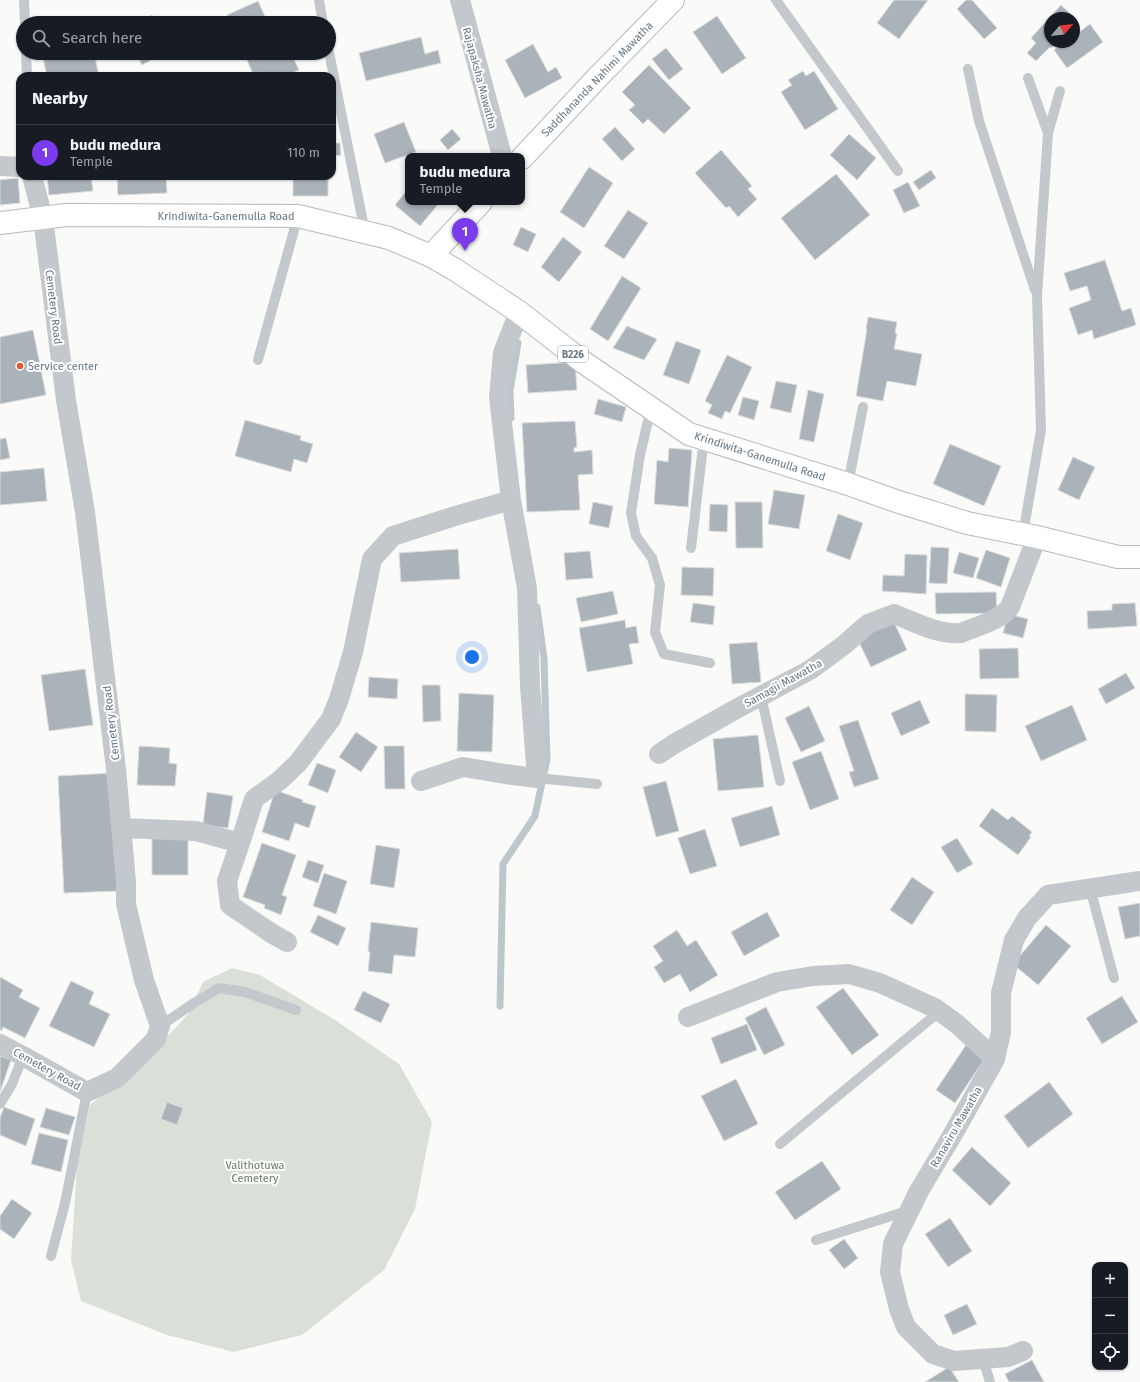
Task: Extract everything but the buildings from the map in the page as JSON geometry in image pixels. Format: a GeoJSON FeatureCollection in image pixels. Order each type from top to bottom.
{"type":"FeatureCollection","features":[{"type":"Feature","properties":{"kind":"main road","name":"Saddhananda Nahimi Mawatha"},"geometry":{"type":"LineString","coordinates":[[525,155],[673,0]]}},
{"type":"Feature","properties":{"kind":"main road"},"geometry":{"type":"LineString","coordinates":[[431,256],[479,205]]}},
{"type":"Feature","properties":{"kind":"main road","name":"Krindiwita-Ganemulla Road"},"geometry":{"type":"LineString","coordinates":[[0,222],[66,215],[298,216],[389,238],[431,256],[454,269],[519,312],[583,362],[689,434],[967,523],[1118,557],[1140,557]]}},
{"type":"Feature","properties":{"kind":"street","name":"Rajapaksha Mawatha"},"geometry":{"type":"LineString","coordinates":[[460,0],[501,153]]}},
{"type":"Feature","properties":{"kind":"street"},"geometry":{"type":"LineString","coordinates":[[0,166],[16,168]]}},
{"type":"Feature","properties":{"kind":"street","name":"Cemetery Road"},"geometry":{"type":"LineString","coordinates":[[0,1044],[87,1092],[117,1078],[156,1039],[160,1026],[144,980],[126,904],[115,754],[85,512],[66,400],[43,218],[33,180]]}},
{"type":"Feature","properties":{"kind":"street"},"geometry":{"type":"LineString","coordinates":[[421,781],[463,767],[537,778],[530,686],[527,588],[511,500],[499,397],[503,353],[519,312]]}},
{"type":"Feature","properties":{"kind":"street"},"geometry":{"type":"LineString","coordinates":[[287,942],[230,905],[227,881],[254,799],[279,781],[298,762],[331,719],[339,699],[353,652],[372,559],[393,536],[511,500]]}},
{"type":"Feature","properties":{"kind":"street","name":"Samagii Mawatha"},"geometry":{"type":"LineString","coordinates":[[659,754],[674,744],[810,670],[844,645],[868,624],[894,614],[936,631],[954,634],[961,633],[1000,617],[1006,613],[1010,607],[1030,536]]}},
{"type":"Feature","properties":{"kind":"street"},"geometry":{"type":"LineString","coordinates":[[121,828],[196,831],[240,843]]}},
{"type":"Feature","properties":{"kind":"street","name":"Ranaviru Mawatha"},"geometry":{"type":"LineString","coordinates":[[1023,1351],[1008,1357],[954,1361],[933,1354],[906,1328],[899,1309],[890,1272],[893,1244],[919,1191],[995,1059],[1001,1032],[1001,993],[1014,940],[1027,918],[1048,895],[1140,880]]}},
{"type":"Feature","properties":{"kind":"street"},"geometry":{"type":"LineString","coordinates":[[688,1017],[777,982],[813,976],[849,974],[880,983],[940,1011],[957,1024],[995,1059]]}},
{"type":"Feature","properties":{"kind":"lane"},"geometry":{"type":"LineString","coordinates":[[24,0],[25,16]]}},
{"type":"Feature","properties":{"kind":"lane"},"geometry":{"type":"LineString","coordinates":[[319,0],[322,16]]}},
{"type":"Feature","properties":{"kind":"lane"},"geometry":{"type":"LineString","coordinates":[[776,0],[898,172]]}},
{"type":"Feature","properties":{"kind":"lane"},"geometry":{"type":"LineString","coordinates":[[26,60],[27,72]]}},
{"type":"Feature","properties":{"kind":"lane"},"geometry":{"type":"LineString","coordinates":[[331,60],[333,72]]}},
{"type":"Feature","properties":{"kind":"lane"},"geometry":{"type":"LineString","coordinates":[[968,69],[979,121],[1037,296]]}},
{"type":"Feature","properties":{"kind":"lane"},"geometry":{"type":"LineString","coordinates":[[1028,78],[1048,133]]}},
{"type":"Feature","properties":{"kind":"lane"},"geometry":{"type":"LineString","coordinates":[[336,87],[365,232]]}},
{"type":"Feature","properties":{"kind":"lane"},"geometry":{"type":"LineString","coordinates":[[1030,536],[1041,430],[1037,296],[1048,133],[1060,91]]}},
{"type":"Feature","properties":{"kind":"lane"},"geometry":{"type":"LineString","coordinates":[[258,360],[298,216]]}},
{"type":"Feature","properties":{"kind":"lane"},"geometry":{"type":"LineString","coordinates":[[848,484],[863,407]]}},
{"type":"Feature","properties":{"kind":"lane"},"geometry":{"type":"LineString","coordinates":[[651,408],[640,455],[631,513],[636,536],[652,558],[660,585],[655,632],[664,654],[710,663]]}},
{"type":"Feature","properties":{"kind":"lane"},"geometry":{"type":"LineString","coordinates":[[691,548],[704,438]]}},
{"type":"Feature","properties":{"kind":"lane"},"geometry":{"type":"LineString","coordinates":[[761,696],[780,781]]}},
{"type":"Feature","properties":{"kind":"lane"},"geometry":{"type":"LineString","coordinates":[[537,778],[598,784]]}},
{"type":"Feature","properties":{"kind":"lane"},"geometry":{"type":"LineString","coordinates":[[1090,888],[1114,978]]}},
{"type":"Feature","properties":{"kind":"lane"},"geometry":{"type":"LineString","coordinates":[[160,1026],[194,1002],[219,988],[245,992],[296,1010]]}},
{"type":"Feature","properties":{"kind":"lane"},"geometry":{"type":"LineString","coordinates":[[780,1144],[940,1011]]}},
{"type":"Feature","properties":{"kind":"lane"},"geometry":{"type":"LineString","coordinates":[[0,1104],[12,1084],[23,1056]]}},
{"type":"Feature","properties":{"kind":"lane"},"geometry":{"type":"LineString","coordinates":[[51,1256],[65,1203],[87,1092]]}},
{"type":"Feature","properties":{"kind":"lane"},"geometry":{"type":"LineString","coordinates":[[816,1240],[910,1210]]}},
{"type":"Feature","properties":{"kind":"lane"},"geometry":{"type":"LineString","coordinates":[[983,1359],[990,1382]]}},
{"type":"Feature","properties":{"kind":"green space","name":"Valithotuwa Cemetery"},"geometry":{"type":"Polygon","coordinates":[[[232,968],[260,975],[335,1020],[399,1064],[432,1122],[415,1209],[384,1270],[302,1335],[234,1352],[167,1335],[81,1301],[71,1260],[77,1166],[90,1105],[135,1067],[166,1038],[189,1013],[203,982],[232,968]]]}},
{"type":"Feature","properties":{"kind":"waterway"},"geometry":{"type":"LineString","coordinates":[[511,418],[510,391],[518,343]]}},
{"type":"Feature","properties":{"kind":"waterway"},"geometry":{"type":"LineString","coordinates":[[500,1006],[503,864],[535,816],[547,759],[544,659],[537,607]]}},
{"type":"Feature","properties":{"kind":"place","name":"budu medura"},"geometry":{"type":"Point","coordinates":[465,251]}},
{"type":"Feature","properties":{"kind":"place","name":"Service center"},"geometry":{"type":"Point","coordinates":[20,366]}}]}
